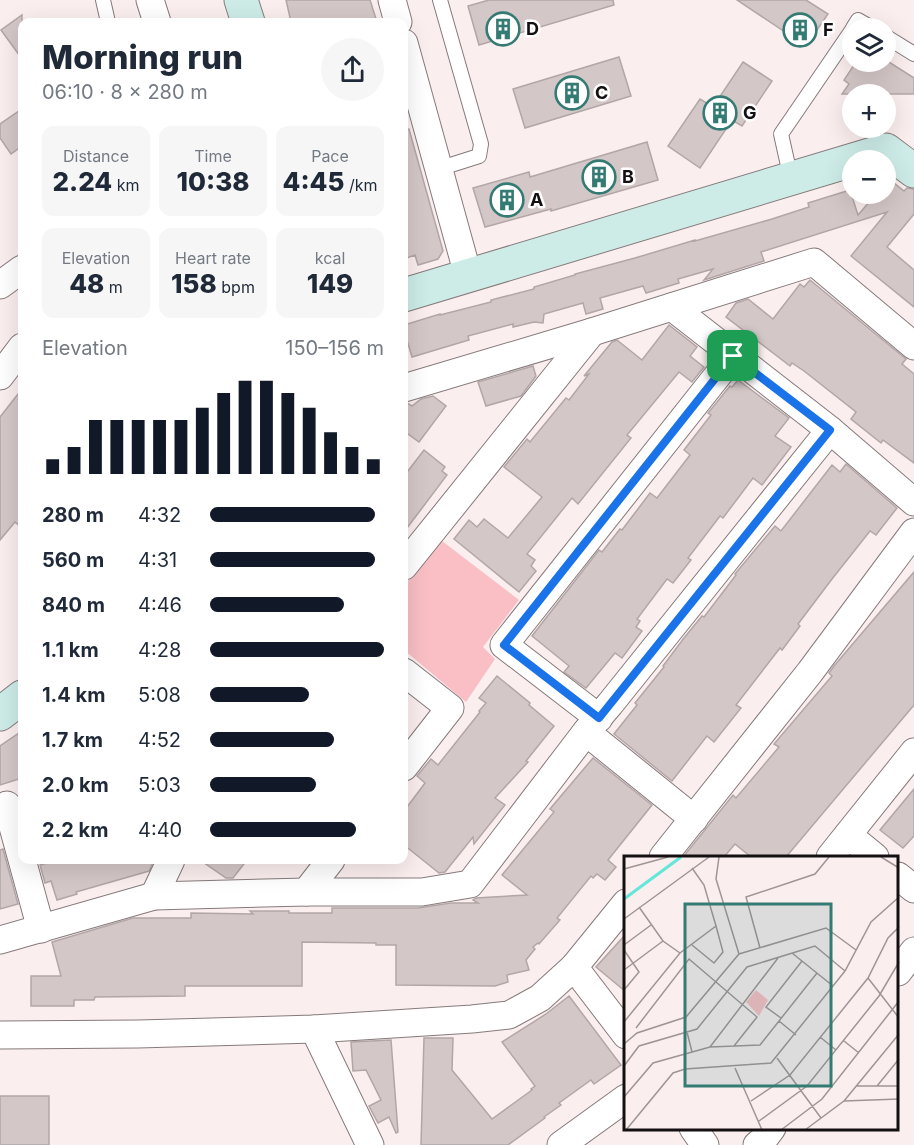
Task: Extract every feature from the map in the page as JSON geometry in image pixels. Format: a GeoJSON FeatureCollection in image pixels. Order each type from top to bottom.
{"type":"FeatureCollection","features":[{"type":"Feature","properties":{"kind":"street"},"geometry":{"type":"LineString","coordinates":[[150,0],[156,18]]}},
{"type":"Feature","properties":{"kind":"street"},"geometry":{"type":"LineString","coordinates":[[241,0],[247,18]]}},
{"type":"Feature","properties":{"kind":"street"},"geometry":{"type":"LineString","coordinates":[[392,0],[397,18]]}},
{"type":"Feature","properties":{"kind":"street"},"geometry":{"type":"LineString","coordinates":[[408,58],[468,275]]}},
{"type":"Feature","properties":{"kind":"street"},"geometry":{"type":"LineString","coordinates":[[408,294],[886,150],[914,171]]}},
{"type":"Feature","properties":{"kind":"street"},"geometry":{"type":"LineString","coordinates":[[408,387],[814,262],[914,346]]}},
{"type":"Feature","properties":{"kind":"street"},"geometry":{"type":"LineString","coordinates":[[0,285],[18,272]]}},
{"type":"Feature","properties":{"kind":"street"},"geometry":{"type":"LineString","coordinates":[[672,307],[830,430],[914,502]]}},
{"type":"Feature","properties":{"kind":"street"},"geometry":{"type":"LineString","coordinates":[[408,561],[592,332]]}},
{"type":"Feature","properties":{"kind":"street"},"geometry":{"type":"LineString","coordinates":[[0,376],[18,352]]}},
{"type":"Feature","properties":{"kind":"street"},"geometry":{"type":"LineString","coordinates":[[694,819],[504,645],[733,356]]}},
{"type":"Feature","properties":{"kind":"street"},"geometry":{"type":"LineString","coordinates":[[0,940],[154,896],[422,892],[470,884],[593,725],[830,430]]}},
{"type":"Feature","properties":{"kind":"street"},"geometry":{"type":"LineString","coordinates":[[664,856],[810,672],[914,532]]}},
{"type":"Feature","properties":{"kind":"street"},"geometry":{"type":"LineString","coordinates":[[408,675],[450,708],[408,762]]}},
{"type":"Feature","properties":{"kind":"street"},"geometry":{"type":"LineString","coordinates":[[0,714],[18,700]]}},
{"type":"Feature","properties":{"kind":"street"},"geometry":{"type":"LineString","coordinates":[[831,856],[914,752]]}},
{"type":"Feature","properties":{"kind":"street"},"geometry":{"type":"LineString","coordinates":[[10,804],[18,837]]}},
{"type":"Feature","properties":{"kind":"street"},"geometry":{"type":"LineString","coordinates":[[848,835],[874,856]]}},
{"type":"Feature","properties":{"kind":"street"},"geometry":{"type":"LineString","coordinates":[[24,864],[40,929]]}},
{"type":"Feature","properties":{"kind":"street"},"geometry":{"type":"LineString","coordinates":[[154,896],[169,864]]}},
{"type":"Feature","properties":{"kind":"street"},"geometry":{"type":"LineString","coordinates":[[306,892],[328,864]]}},
{"type":"Feature","properties":{"kind":"street"},"geometry":{"type":"LineString","coordinates":[[899,878],[914,889]]}},
{"type":"Feature","properties":{"kind":"street"},"geometry":{"type":"LineString","coordinates":[[0,1035],[314,1029],[509,1015],[540,998],[574,967],[624,905]]}},
{"type":"Feature","properties":{"kind":"street"},"geometry":{"type":"LineString","coordinates":[[899,970],[914,951]]}},
{"type":"Feature","properties":{"kind":"street"},"geometry":{"type":"LineString","coordinates":[[574,967],[624,1032]]}},
{"type":"Feature","properties":{"kind":"street"},"geometry":{"type":"LineString","coordinates":[[314,1029],[370,1145]]}},
{"type":"Feature","properties":{"kind":"street"},"geometry":{"type":"LineString","coordinates":[[561,1145],[624,1099]]}},
{"type":"Feature","properties":{"kind":"street"},"geometry":{"type":"LineString","coordinates":[[694,1130],[705,1145]]}},
{"type":"Feature","properties":{"kind":"street"},"geometry":{"type":"LineString","coordinates":[[757,1145],[770,1130]]}},
{"type":"Feature","properties":{"kind":"lane"},"geometry":{"type":"LineString","coordinates":[[103,0],[107,18]]}},
{"type":"Feature","properties":{"kind":"lane"},"geometry":{"type":"LineString","coordinates":[[438,168],[479,156],[481,144],[440,0]]}},
{"type":"Feature","properties":{"kind":"lane"},"geometry":{"type":"LineString","coordinates":[[896,43],[914,54]]}},
{"type":"Feature","properties":{"kind":"lane"},"geometry":{"type":"LineString","coordinates":[[791,179],[781,134],[842,45]]}},
{"type":"Feature","properties":{"kind":"shaded area"},"geometry":{"type":"Polygon","coordinates":[[[442,541],[519,600],[483,647],[495,659],[466,702],[408,653],[408,581],[442,541]]]}},
{"type":"Feature","properties":{"kind":"building"},"geometry":{"type":"Polygon","coordinates":[[[286,0],[370,0],[376,18],[290,18],[286,0]]]}},
{"type":"Feature","properties":{"kind":"building","name":"D"},"geometry":{"type":"Polygon","coordinates":[[[489,0],[613,0],[614,5],[479,45],[468,6],[489,0]]]}},
{"type":"Feature","properties":{"kind":"building","name":"F"},"geometry":{"type":"Polygon","coordinates":[[[737,0],[806,0],[828,14],[806,46],[737,0]]]}},
{"type":"Feature","properties":{"kind":"building"},"geometry":{"type":"Polygon","coordinates":[[[22,15],[22,18],[18,18],[18,53],[1,30],[22,15]]]}},
{"type":"Feature","properties":{"kind":"building","name":"C"},"geometry":{"type":"Polygon","coordinates":[[[619,57],[631,96],[525,128],[513,89],[619,57]]]}},
{"type":"Feature","properties":{"kind":"building","name":"G"},"geometry":{"type":"Polygon","coordinates":[[[743,62],[772,81],[742,126],[732,120],[700,168],[668,146],[700,99],[713,107],[743,62]]]}},
{"type":"Feature","properties":{"kind":"building"},"geometry":{"type":"Polygon","coordinates":[[[896,66],[914,78],[914,94],[896,94],[896,84],[849,84],[844,80],[849,72],[896,72],[896,66]]]}},
{"type":"Feature","properties":{"kind":"building"},"geometry":{"type":"Polygon","coordinates":[[[18,112],[18,149],[11,154],[0,138],[0,124],[18,112]]]}},
{"type":"Feature","properties":{"kind":"building"},"geometry":{"type":"Polygon","coordinates":[[[408,129],[443,251],[438,259],[418,265],[415,255],[408,258],[408,129]]]}},
{"type":"Feature","properties":{"kind":"building","name":"B"},"geometry":{"type":"Polygon","coordinates":[[[647,142],[658,180],[551,211],[551,209],[485,227],[473,188],[529,172],[530,177],[647,142]]]}},
{"type":"Feature","properties":{"kind":"building"},"geometry":{"type":"Polygon","coordinates":[[[896,184],[904,191],[907,188],[914,189],[914,214],[887,247],[914,270],[914,307],[851,256],[887,212],[761,252],[764,261],[704,280],[713,269],[678,279],[679,283],[646,293],[643,286],[600,298],[603,309],[586,314],[583,303],[544,314],[543,323],[534,322],[513,327],[513,324],[468,336],[469,340],[412,357],[408,344],[408,324],[491,302],[491,300],[534,289],[534,287],[575,274],[772,219],[809,207],[808,203],[842,192],[842,204],[854,204],[858,215],[867,204],[896,204],[896,184]]]}},
{"type":"Feature","properties":{"kind":"building"},"geometry":{"type":"Polygon","coordinates":[[[810,280],[906,359],[902,364],[914,374],[914,463],[883,440],[881,443],[851,419],[856,412],[804,371],[792,363],[790,366],[726,317],[736,303],[748,299],[773,319],[800,284],[804,287],[810,280]]]}},
{"type":"Feature","properties":{"kind":"building"},"geometry":{"type":"Polygon","coordinates":[[[669,325],[697,347],[690,356],[704,367],[692,382],[679,372],[627,435],[631,438],[578,504],[572,498],[527,554],[535,560],[531,566],[536,571],[519,592],[454,539],[469,520],[477,527],[484,519],[508,538],[542,497],[504,467],[527,439],[530,442],[566,398],[569,400],[589,374],[584,376],[612,342],[617,340],[642,360],[669,325]]]}},
{"type":"Feature","properties":{"kind":"building"},"geometry":{"type":"Polygon","coordinates":[[[533,366],[536,376],[521,396],[486,406],[478,382],[533,366]]]}},
{"type":"Feature","properties":{"kind":"building"},"geometry":{"type":"Polygon","coordinates":[[[738,380],[789,418],[775,436],[791,447],[762,485],[753,478],[723,518],[720,516],[688,558],[691,560],[673,583],[667,579],[637,619],[640,621],[636,627],[642,631],[622,658],[615,653],[586,688],[564,672],[569,666],[532,636],[599,550],[602,552],[620,529],[622,530],[650,493],[657,498],[690,455],[684,450],[711,415],[708,413],[730,386],[732,387],[738,380]]]}},
{"type":"Feature","properties":{"kind":"building"},"geometry":{"type":"Polygon","coordinates":[[[18,394],[18,525],[15,522],[0,540],[0,417],[18,394]]]}},
{"type":"Feature","properties":{"kind":"building"},"geometry":{"type":"Polygon","coordinates":[[[433,396],[446,406],[419,442],[408,434],[408,404],[412,406],[421,399],[433,396]]]}},
{"type":"Feature","properties":{"kind":"building"},"geometry":{"type":"Polygon","coordinates":[[[424,450],[445,467],[442,471],[447,475],[408,527],[408,471],[424,450]]]}},
{"type":"Feature","properties":{"kind":"building"},"geometry":{"type":"Polygon","coordinates":[[[846,464],[897,508],[876,535],[870,531],[832,579],[798,624],[800,626],[782,650],[780,648],[736,705],[741,708],[714,742],[707,736],[672,781],[614,734],[684,638],[702,616],[704,617],[735,574],[775,526],[781,531],[832,465],[840,472],[846,464]]]}},
{"type":"Feature","properties":{"kind":"building"},"geometry":{"type":"Polygon","coordinates":[[[914,572],[914,705],[787,856],[750,856],[735,844],[725,856],[684,856],[733,795],[736,798],[779,747],[774,744],[832,676],[829,673],[914,572]]]}},
{"type":"Feature","properties":{"kind":"building"},"geometry":{"type":"Polygon","coordinates":[[[497,676],[554,726],[526,761],[528,762],[495,798],[505,805],[474,844],[473,837],[445,872],[439,873],[408,848],[408,806],[425,783],[417,776],[431,759],[438,765],[486,703],[479,698],[497,676]]]}},
{"type":"Feature","properties":{"kind":"building"},"geometry":{"type":"Polygon","coordinates":[[[18,734],[18,779],[0,785],[0,746],[18,734]]]}},
{"type":"Feature","properties":{"kind":"building"},"geometry":{"type":"Polygon","coordinates":[[[593,758],[652,805],[608,860],[616,867],[605,880],[597,874],[593,878],[591,876],[557,918],[560,920],[539,944],[533,947],[535,949],[526,960],[529,970],[507,975],[508,982],[495,986],[396,985],[396,945],[302,942],[302,986],[185,986],[185,996],[95,997],[94,1000],[74,1000],[74,1006],[31,1006],[31,976],[61,976],[52,942],[133,918],[191,918],[191,913],[253,914],[250,911],[332,913],[332,908],[418,908],[451,903],[478,903],[473,900],[476,898],[527,895],[502,875],[554,812],[550,809],[593,758]]]}},
{"type":"Feature","properties":{"kind":"building"},"geometry":{"type":"Polygon","coordinates":[[[914,789],[914,836],[903,848],[880,830],[914,789]]]}},
{"type":"Feature","properties":{"kind":"building"},"geometry":{"type":"Polygon","coordinates":[[[3,849],[18,904],[0,909],[0,850],[3,849]]]}},
{"type":"Feature","properties":{"kind":"building"},"geometry":{"type":"Polygon","coordinates":[[[152,864],[149,871],[76,892],[77,894],[57,900],[51,881],[45,883],[40,865],[152,864]]]}},
{"type":"Feature","properties":{"kind":"building"},"geometry":{"type":"Polygon","coordinates":[[[206,864],[244,864],[233,878],[226,878],[206,864]]]}},
{"type":"Feature","properties":{"kind":"building"},"geometry":{"type":"Polygon","coordinates":[[[624,936],[624,990],[596,967],[624,936]]]}},
{"type":"Feature","properties":{"kind":"building"},"geometry":{"type":"Polygon","coordinates":[[[569,996],[621,1065],[594,1084],[591,1080],[508,1145],[421,1145],[424,1038],[453,1038],[452,1070],[492,1119],[535,1086],[502,1042],[546,1014],[569,996]]]}},
{"type":"Feature","properties":{"kind":"building"},"geometry":{"type":"Polygon","coordinates":[[[391,1040],[398,1132],[396,1133],[389,1117],[378,1123],[369,1106],[381,1100],[366,1070],[353,1071],[351,1042],[391,1040]]]}},
{"type":"Feature","properties":{"kind":"building"},"geometry":{"type":"Polygon","coordinates":[[[0,1096],[49,1096],[49,1145],[0,1145],[0,1096]]]}},
{"type":"Feature","properties":{"kind":"place","name":"D"},"geometry":{"type":"Point","coordinates":[503,29]}},
{"type":"Feature","properties":{"kind":"place","name":"F"},"geometry":{"type":"Point","coordinates":[800,30]}},
{"type":"Feature","properties":{"kind":"place","name":"C"},"geometry":{"type":"Point","coordinates":[572,93]}},
{"type":"Feature","properties":{"kind":"place","name":"G"},"geometry":{"type":"Point","coordinates":[720,113]}},
{"type":"Feature","properties":{"kind":"place","name":"B"},"geometry":{"type":"Point","coordinates":[599,177]}},
{"type":"Feature","properties":{"kind":"place","name":"A"},"geometry":{"type":"Point","coordinates":[507,200]}},
{"type":"Feature","properties":{"kind":"route"},"geometry":{"type":"LineString","coordinates":[[733,356],[830,430],[599,718],[504,645],[733,356]]}}]}
